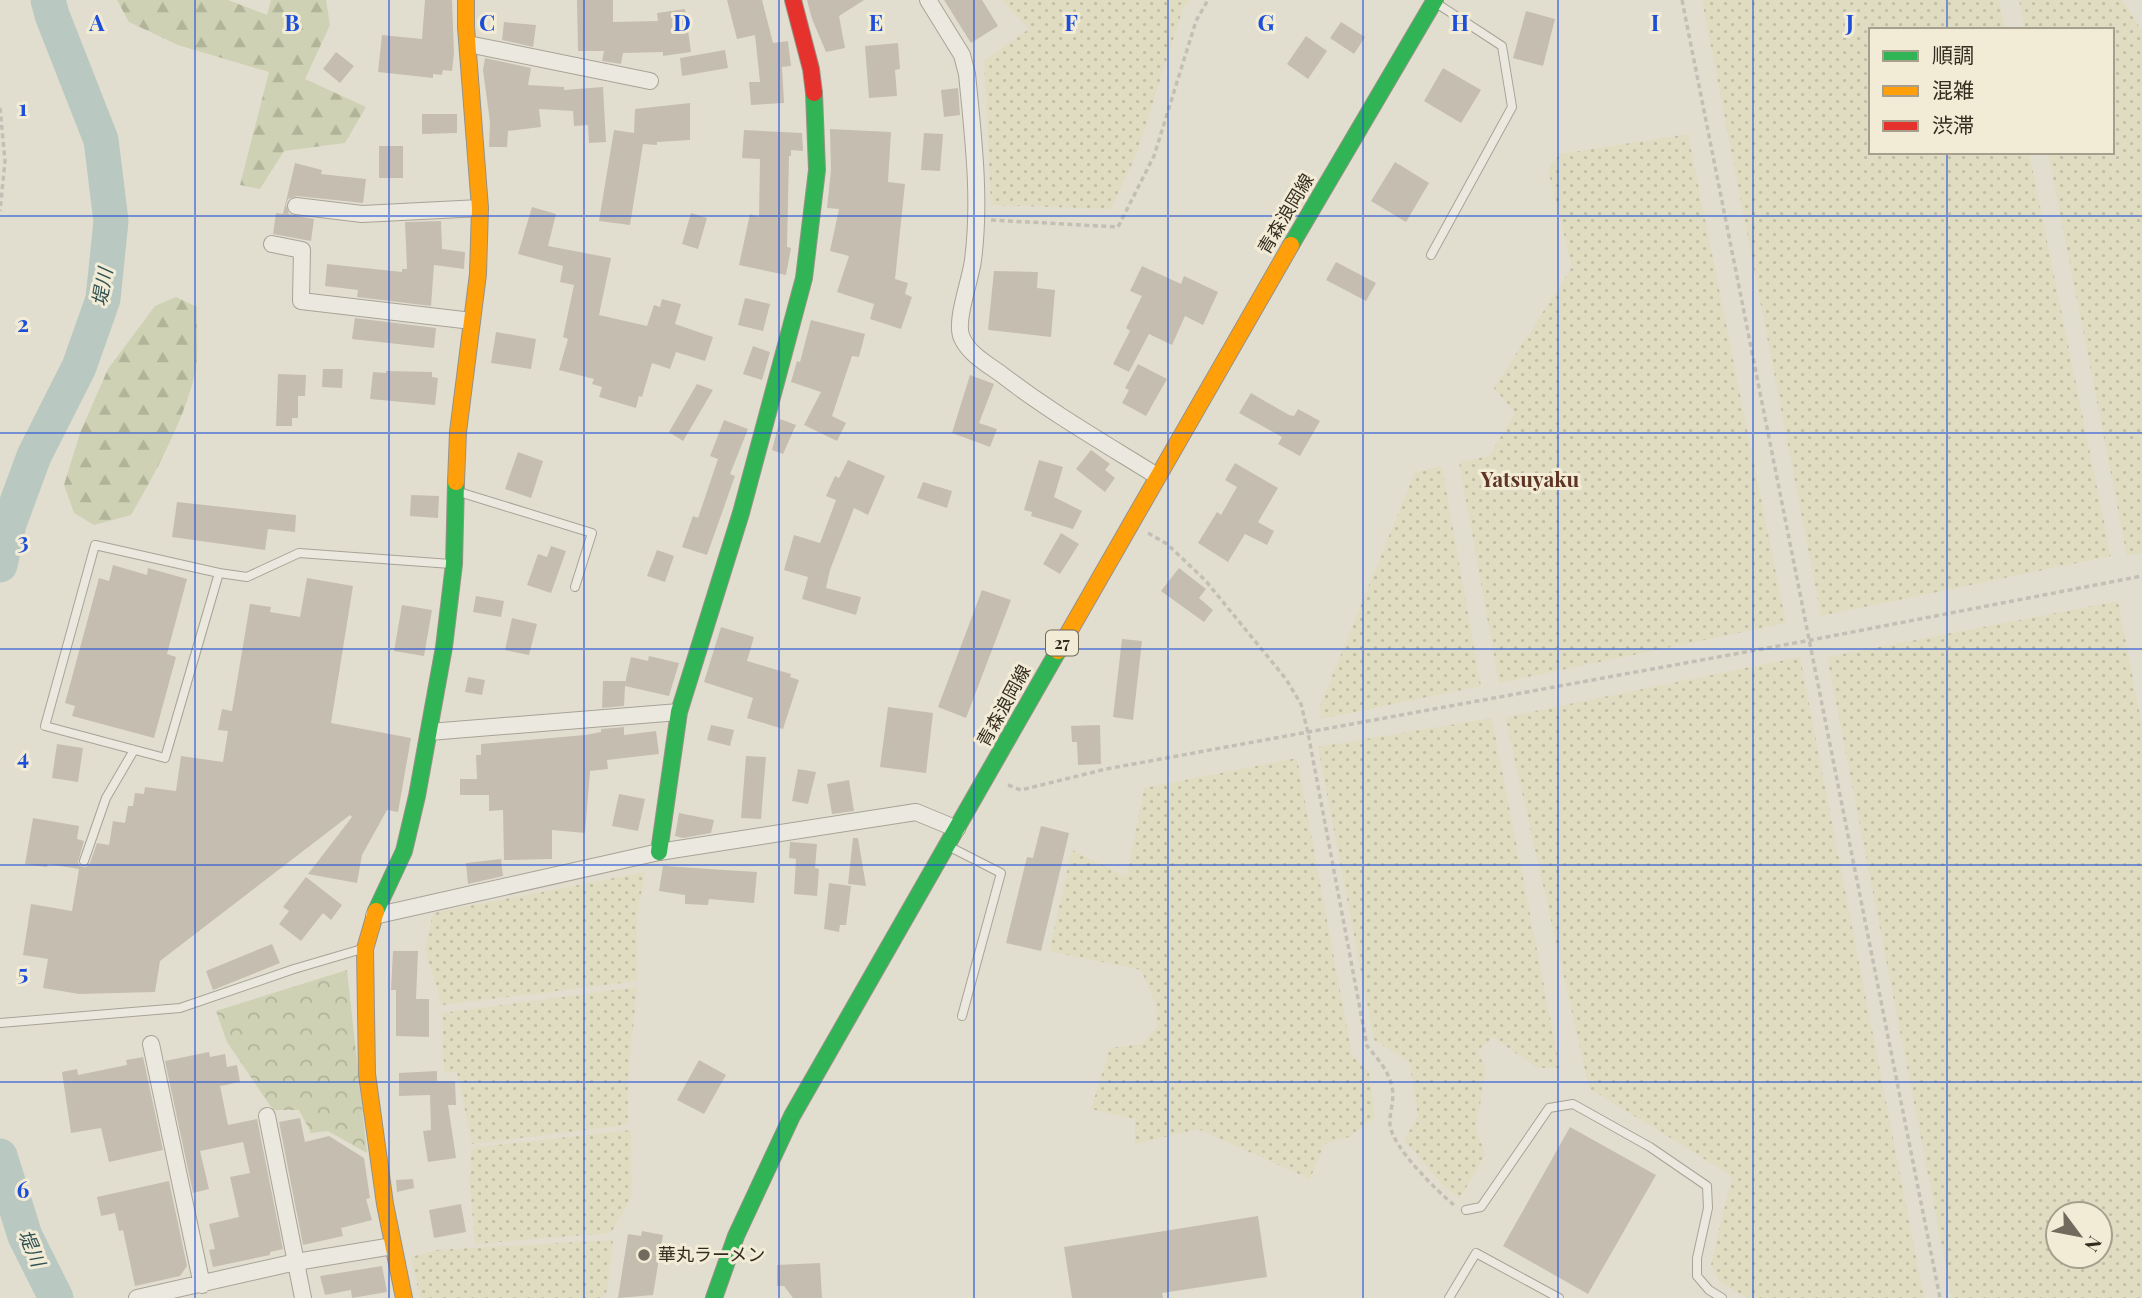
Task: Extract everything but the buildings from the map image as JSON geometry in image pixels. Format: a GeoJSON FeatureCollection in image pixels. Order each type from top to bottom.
{"type":"FeatureCollection","features":[{"type":"Feature","properties":{"kind":"street"},"geometry":{"type":"LineString","coordinates":[[404,1298],[385,1204],[367,1074],[365,948],[374,916],[404,851],[417,796],[444,647],[454,564],[458,432],[478,274],[481,208],[466,0]]}},
{"type":"Feature","properties":{"kind":"street"},"geometry":{"type":"LineString","coordinates":[[659,852],[680,712],[741,513],[804,278],[817,170],[816,114],[811,69],[793,0]]}},
{"type":"Feature","properties":{"kind":"street"},"geometry":{"type":"LineString","coordinates":[[928,0],[962,55],[967,74],[977,220],[972,271],[959,332],[963,341],[977,357],[1027,393],[1157,476]]}},
{"type":"Feature","properties":{"kind":"street","name":"青森浪岡線"},"geometry":{"type":"LineString","coordinates":[[714,1298],[730,1248],[752,1194],[831,1044],[957,829],[1283,255],[1434,1]]}},
{"type":"Feature","properties":{"kind":"street"},"geometry":{"type":"LineString","coordinates":[[468,44],[650,81]]}},
{"type":"Feature","properties":{"kind":"street"},"geometry":{"type":"LineString","coordinates":[[296,206],[362,214],[481,208]]}},
{"type":"Feature","properties":{"kind":"street"},"geometry":{"type":"LineString","coordinates":[[272,244],[302,250],[301,301],[472,321]]}},
{"type":"Feature","properties":{"kind":"street"},"geometry":{"type":"LineString","coordinates":[[429,732],[680,712]]}},
{"type":"Feature","properties":{"kind":"street"},"geometry":{"type":"LineString","coordinates":[[374,916],[659,852],[916,812],[957,829]]}},
{"type":"Feature","properties":{"kind":"street"},"geometry":{"type":"LineString","coordinates":[[151,1044],[202,1285]]}},
{"type":"Feature","properties":{"kind":"street"},"geometry":{"type":"LineString","coordinates":[[267,1116],[303,1298]]}},
{"type":"Feature","properties":{"kind":"street"},"geometry":{"type":"LineString","coordinates":[[137,1298],[296,1262],[393,1246]]}},
{"type":"Feature","properties":{"kind":"lane"},"geometry":{"type":"LineString","coordinates":[[1431,255],[1512,107],[1502,46],[1434,1]]}},
{"type":"Feature","properties":{"kind":"lane"},"geometry":{"type":"LineString","coordinates":[[456,491],[592,533],[575,587]]}},
{"type":"Feature","properties":{"kind":"lane"},"geometry":{"type":"LineString","coordinates":[[219,573],[164,758],[46,726],[95,545],[247,578],[299,553],[454,564]]}},
{"type":"Feature","properties":{"kind":"lane"},"geometry":{"type":"LineString","coordinates":[[84,861],[106,798],[134,750]]}},
{"type":"Feature","properties":{"kind":"lane"},"geometry":{"type":"LineString","coordinates":[[947,846],[1001,873],[962,1016]]}},
{"type":"Feature","properties":{"kind":"lane"},"geometry":{"type":"LineString","coordinates":[[0,1023],[180,1009],[294,969],[365,948]]}},
{"type":"Feature","properties":{"kind":"lane"},"geometry":{"type":"LineString","coordinates":[[1466,1210],[1480,1207],[1549,1108],[1573,1104],[1650,1147],[1707,1186],[1708,1208],[1697,1258],[1697,1276],[1709,1290],[1722,1298]]}},
{"type":"Feature","properties":{"kind":"lane"},"geometry":{"type":"LineString","coordinates":[[1449,1298],[1476,1253],[1559,1298]]}},
{"type":"Feature","properties":{"kind":"path"},"geometry":{"type":"LineString","coordinates":[[977,220],[1118,227],[1154,156],[1196,21],[1208,0]]}},
{"type":"Feature","properties":{"kind":"path"},"geometry":{"type":"LineString","coordinates":[[1682,0],[1940,1298]]}},
{"type":"Feature","properties":{"kind":"path"},"geometry":{"type":"LineString","coordinates":[[0,108],[5,161],[0,211]]}},
{"type":"Feature","properties":{"kind":"path"},"geometry":{"type":"LineString","coordinates":[[1131,523],[1167,544],[1205,580],[1286,679],[1301,704],[1367,1046],[1381,1062],[1393,1088],[1390,1127],[1399,1144],[1438,1192],[1455,1206],[1466,1210]]}},
{"type":"Feature","properties":{"kind":"path"},"geometry":{"type":"LineString","coordinates":[[986,778],[1021,790],[1105,769],[1811,640],[2142,576]]}},
{"type":"Feature","properties":{"kind":"shaded area"},"geometry":{"type":"Polygon","coordinates":[[[1002,0],[1191,0],[1183,8],[1137,153],[1111,209],[991,205],[984,61],[1029,29],[1002,0]]]}},
{"type":"Feature","properties":{"kind":"shaded area"},"geometry":{"type":"Polygon","coordinates":[[[1702,0],[1999,0],[2005,28],[1869,28],[1869,154],[2029,154],[2111,556],[1821,616],[1702,0]]]}},
{"type":"Feature","properties":{"kind":"shaded area"},"geometry":{"type":"Polygon","coordinates":[[[2019,0],[2122,0],[2142,31],[2142,553],[2127,556],[2048,154],[2114,154],[2114,28],[2025,28],[2019,0]]]}},
{"type":"Feature","properties":{"kind":"shaded area"},"geometry":{"type":"Polygon","coordinates":[[[1688,134],[1786,623],[1499,683],[1459,462],[1489,456],[1515,413],[1494,388],[1572,267],[1548,170],[1560,154],[1688,134]]]}},
{"type":"Feature","properties":{"kind":"shaded area"},"geometry":{"type":"Polygon","coordinates":[[[1442,466],[1481,686],[1321,719],[1320,706],[1415,472],[1442,466]]]}},
{"type":"Feature","properties":{"kind":"shaded area"},"geometry":{"type":"Polygon","coordinates":[[[2118,601],[2142,725],[2142,1298],[1952,1298],[1827,657],[2118,601]]]}},
{"type":"Feature","properties":{"kind":"shaded area"},"geometry":{"type":"Polygon","coordinates":[[[1800,657],[1924,1298],[1748,1298],[1720,1282],[1711,1265],[1732,1176],[1589,1088],[1505,717],[1800,657]]]}},
{"type":"Feature","properties":{"kind":"shaded area"},"geometry":{"type":"Polygon","coordinates":[[[1492,718],[1560,1068],[1537,1068],[1493,1037],[1477,1051],[1486,1069],[1476,1128],[1485,1155],[1460,1198],[1444,1187],[1404,1140],[1418,1116],[1409,1061],[1374,1040],[1318,747],[1492,718]]]}},
{"type":"Feature","properties":{"kind":"shaded area"},"geometry":{"type":"Polygon","coordinates":[[[1297,758],[1352,1055],[1369,1072],[1375,1117],[1349,1137],[1324,1144],[1310,1179],[1198,1129],[1135,1144],[1135,1119],[1091,1109],[1110,1048],[1143,1044],[1157,1026],[1156,1004],[1141,970],[1049,951],[1072,850],[1127,877],[1144,788],[1297,758]]]}},
{"type":"Feature","properties":{"kind":"shaded area"},"geometry":{"type":"Polygon","coordinates":[[[645,872],[637,916],[637,981],[442,1005],[425,950],[433,913],[645,872]]]}},
{"type":"Feature","properties":{"kind":"shaded area"},"geometry":{"type":"Polygon","coordinates":[[[637,987],[628,1082],[628,1125],[472,1144],[457,1072],[444,1073],[442,1013],[637,987]]]}},
{"type":"Feature","properties":{"kind":"shaded area"},"geometry":{"type":"Polygon","coordinates":[[[631,1130],[632,1195],[611,1233],[475,1244],[470,1185],[471,1148],[631,1130]]]}},
{"type":"Feature","properties":{"kind":"shaded area"},"geometry":{"type":"Polygon","coordinates":[[[613,1240],[607,1291],[602,1298],[420,1298],[411,1257],[436,1250],[613,1240]]]}},
{"type":"Feature","properties":{"kind":"green space"},"geometry":{"type":"Polygon","coordinates":[[[117,0],[228,0],[267,15],[271,0],[326,0],[330,25],[305,79],[366,107],[345,143],[284,151],[260,189],[240,185],[269,72],[178,45],[129,22],[117,0]]]}},
{"type":"Feature","properties":{"kind":"green space"},"geometry":{"type":"Polygon","coordinates":[[[176,297],[197,307],[197,360],[186,403],[160,463],[131,515],[94,525],[74,513],[64,485],[80,433],[108,369],[155,306],[176,297]]]}},
{"type":"Feature","properties":{"kind":"green space"},"geometry":{"type":"Polygon","coordinates":[[[347,970],[367,1153],[328,1131],[311,1133],[299,1110],[273,1110],[227,1042],[216,1011],[347,970]]]}},
{"type":"Feature","properties":{"kind":"waterway","name":"堤川"},"geometry":{"type":"LineString","coordinates":[[0,565],[9,524],[34,456],[79,367],[103,299],[111,221],[101,140],[48,0]]}},
{"type":"Feature","properties":{"kind":"waterway","name":"堤川"},"geometry":{"type":"LineString","coordinates":[[0,1156],[25,1236],[56,1298]]}},
{"type":"Feature","properties":{"kind":"traffic: fast"},"geometry":{"type":"LineString","coordinates":[[1291,245],[1435,0]]}},
{"type":"Feature","properties":{"kind":"traffic: fast"},"geometry":{"type":"LineString","coordinates":[[659,852],[679,712],[741,513],[804,278],[817,170],[814,93]]}},
{"type":"Feature","properties":{"kind":"traffic: fast"},"geometry":{"type":"LineString","coordinates":[[376,911],[404,851],[417,796],[444,647],[454,564],[456,482]]}},
{"type":"Feature","properties":{"kind":"traffic: fast"},"geometry":{"type":"LineString","coordinates":[[714,1298],[736,1236],[792,1116],[1058,651]]}},
{"type":"Feature","properties":{"kind":"traffic: slow"},"geometry":{"type":"LineString","coordinates":[[456,482],[458,432],[478,274],[480,208],[466,0]]}},
{"type":"Feature","properties":{"kind":"traffic: slow"},"geometry":{"type":"LineString","coordinates":[[1058,651],[1291,245]]}},
{"type":"Feature","properties":{"kind":"traffic: slow"},"geometry":{"type":"LineString","coordinates":[[376,911],[365,949],[367,1074],[385,1204],[404,1298]]}},
{"type":"Feature","properties":{"kind":"traffic: jam"},"geometry":{"type":"LineString","coordinates":[[793,0],[811,69],[814,93]]}},
{"type":"Feature","properties":{"kind":"place","name":"華丸ラーメン"},"geometry":{"type":"Point","coordinates":[644,1255]}},
{"type":"Feature","properties":{"kind":"district","name":"Yatsuyaku"},"geometry":{"type":"Point","coordinates":[1530,480]}}]}
